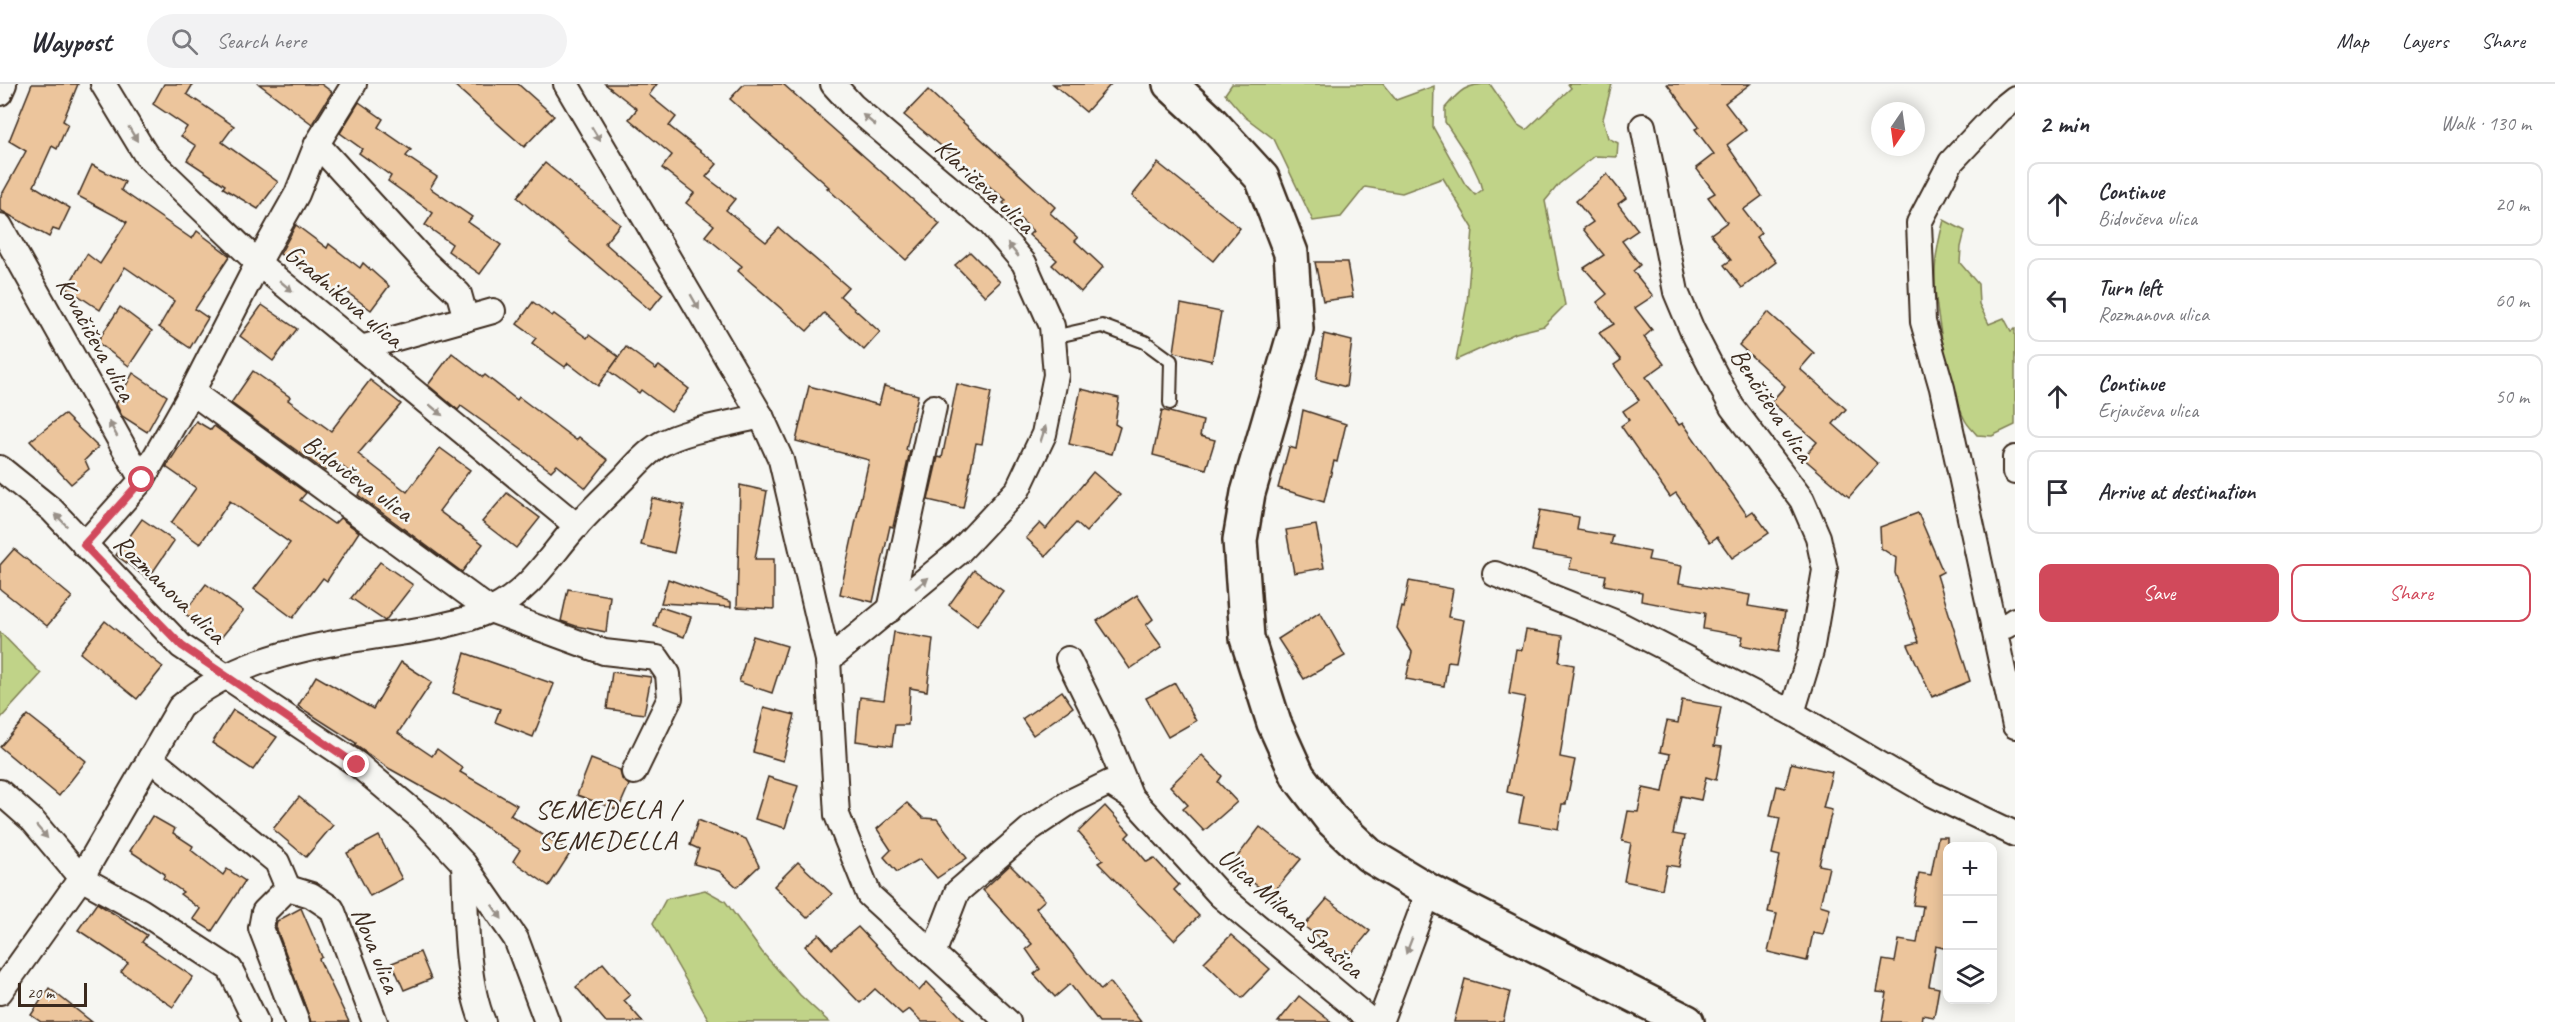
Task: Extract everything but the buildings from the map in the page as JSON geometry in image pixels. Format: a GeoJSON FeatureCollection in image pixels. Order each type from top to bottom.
{"type":"FeatureCollection","features":[{"type":"Feature","properties":{"kind":"street"},"geometry":{"type":"LineString","coordinates":[[0,93],[4,84]]}},
{"type":"Feature","properties":{"kind":"street","name":"Gradnikova ulica"},"geometry":{"type":"LineString","coordinates":[[103,84],[146,155],[258,263],[577,526]]}},
{"type":"Feature","properties":{"kind":"street"},"geometry":{"type":"LineString","coordinates":[[84,545],[142,480],[192,392],[258,263],[297,194],[318,144],[354,84]]}},
{"type":"Feature","properties":{"kind":"street"},"geometry":{"type":"LineString","coordinates":[[566,84],[761,416],[781,460],[828,660],[837,814],[869,895],[1008,1022]]}},
{"type":"Feature","properties":{"kind":"street","name":"Klaričeva ulica"},"geometry":{"type":"LineString","coordinates":[[828,660],[959,552],[1018,489],[1044,434],[1056,375],[1052,326],[1024,263],[989,222],[853,106],[833,84]]}},
{"type":"Feature","properties":{"kind":"street"},"geometry":{"type":"LineString","coordinates":[[1170,84],[1209,120],[1262,178],[1291,253],[1296,329],[1248,493],[1240,540],[1247,638],[1274,723],[1298,776],[1331,819],[1369,855],[1429,891],[1687,1022]]}},
{"type":"Feature","properties":{"kind":"street"},"geometry":{"type":"LineString","coordinates":[[2015,98],[2000,110],[1951,162],[1919,223],[1923,322],[2004,623],[2015,726]]}},
{"type":"Feature","properties":{"kind":"street","name":"Benčičeva ulica"},"geometry":{"type":"LineString","coordinates":[[1643,126],[1676,292],[1692,330],[1732,407],[1802,500],[1818,537],[1825,570],[1810,651],[1792,713]]}},
{"type":"Feature","properties":{"kind":"street"},"geometry":{"type":"LineString","coordinates":[[318,144],[426,263],[459,294],[466,319]]}},
{"type":"Feature","properties":{"kind":"street","name":"Kovačičeva ulica"},"geometry":{"type":"LineString","coordinates":[[0,226],[142,480]]}},
{"type":"Feature","properties":{"kind":"street"},"geometry":{"type":"LineString","coordinates":[[361,348],[493,311]]}},
{"type":"Feature","properties":{"kind":"street","name":"Bidovčeva ulica"},"geometry":{"type":"LineString","coordinates":[[192,392],[490,610],[604,651],[657,658],[668,674],[670,698],[634,772]]}},
{"type":"Feature","properties":{"kind":"street"},"geometry":{"type":"LineString","coordinates":[[890,610],[934,407]]}},
{"type":"Feature","properties":{"kind":"street"},"geometry":{"type":"LineString","coordinates":[[0,992],[81,878],[180,707],[200,690],[224,676],[298,651],[350,640],[434,628],[490,610],[512,599],[535,577],[577,526],[632,469],[660,445],[689,434],[761,416]]}},
{"type":"Feature","properties":{"kind":"street"},"geometry":{"type":"LineString","coordinates":[[2015,458],[2015,472]]}},
{"type":"Feature","properties":{"kind":"street","name":"Rozmanova ulica"},"geometry":{"type":"LineString","coordinates":[[0,468],[52,510],[182,646],[357,765],[421,818],[464,864],[516,939],[547,1022]]}},
{"type":"Feature","properties":{"kind":"street"},"geometry":{"type":"LineString","coordinates":[[1495,574],[1619,624],[1792,713],[1931,794],[2015,834]]}},
{"type":"Feature","properties":{"kind":"street","name":"Ulica Milana Spašica"},"geometry":{"type":"LineString","coordinates":[[1068,659],[1106,736],[1131,797],[1220,895],[1372,1022]]}},
{"type":"Feature","properties":{"kind":"street"},"geometry":{"type":"LineString","coordinates":[[150,758],[277,862],[288,888],[264,912],[261,928],[297,1022]]}},
{"type":"Feature","properties":{"kind":"street"},"geometry":{"type":"LineString","coordinates":[[933,954],[957,892],[1031,828],[1070,802],[1109,783],[1131,797]]}},
{"type":"Feature","properties":{"kind":"street"},"geometry":{"type":"LineString","coordinates":[[0,792],[33,821],[81,878],[141,911],[230,969],[256,1022]]}},
{"type":"Feature","properties":{"kind":"street"},"geometry":{"type":"LineString","coordinates":[[464,864],[470,964],[477,1019]]}},
{"type":"Feature","properties":{"kind":"street","name":"Nova ulica"},"geometry":{"type":"LineString","coordinates":[[288,888],[311,895],[332,909],[375,1022]]}},
{"type":"Feature","properties":{"kind":"street"},"geometry":{"type":"LineString","coordinates":[[1380,1022],[1429,891]]}},
{"type":"Feature","properties":{"kind":"lane"},"geometry":{"type":"LineString","coordinates":[[1053,337],[1102,326],[1145,342],[1172,361],[1170,404]]}},
{"type":"Feature","properties":{"kind":"green space"},"geometry":{"type":"Polygon","coordinates":[[[1232,84],[1383,84],[1396,100],[1434,86],[1433,127],[1465,184],[1475,195],[1482,190],[1479,179],[1470,160],[1445,122],[1445,108],[1460,92],[1475,85],[1490,84],[1518,125],[1526,130],[1571,88],[1568,84],[1612,84],[1603,119],[1608,138],[1618,143],[1617,157],[1595,156],[1559,184],[1545,201],[1565,305],[1544,326],[1516,333],[1456,360],[1467,304],[1473,228],[1443,178],[1402,193],[1365,187],[1341,217],[1313,221],[1274,139],[1245,117],[1225,94],[1232,84]]]}},
{"type":"Feature","properties":{"kind":"green space"},"geometry":{"type":"Polygon","coordinates":[[[1944,220],[1965,231],[1960,263],[1978,284],[1979,304],[1989,324],[2004,318],[2011,331],[2015,329],[2015,425],[1992,436],[1977,435],[1966,422],[1959,407],[1949,371],[1935,289],[1935,268],[1944,220]]]}},
{"type":"Feature","properties":{"kind":"green space"},"geometry":{"type":"Polygon","coordinates":[[[0,632],[41,674],[0,719],[0,632]]]}},
{"type":"Feature","properties":{"kind":"green space"},"geometry":{"type":"Polygon","coordinates":[[[705,890],[725,901],[762,952],[800,995],[829,1022],[710,1022],[653,923],[666,899],[705,890]]]}},
{"type":"Feature","properties":{"kind":"district","name":"SEMEDELA / SEMEDELLA"},"geometry":{"type":"Point","coordinates":[608,824]}},
{"type":"Feature","properties":{"kind":"route"},"geometry":{"type":"LineString","coordinates":[[142,480],[84,545],[167,632],[199,660],[357,765]]}}]}
